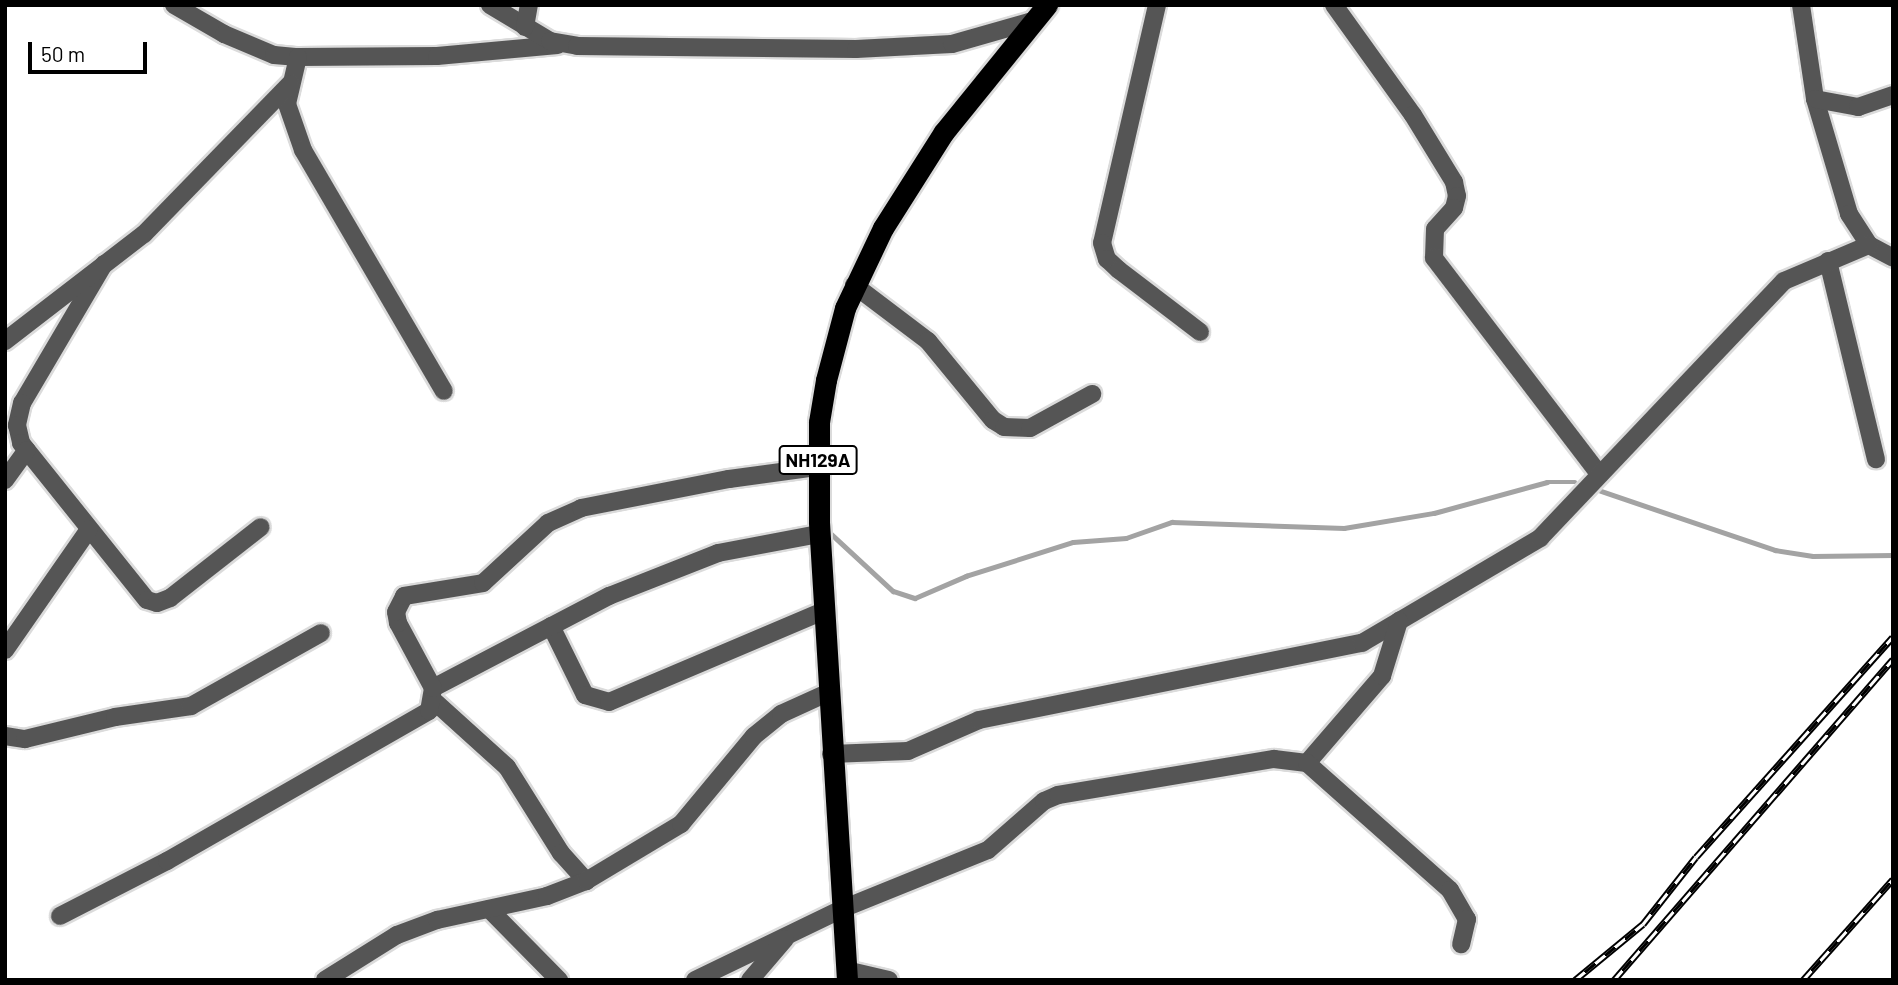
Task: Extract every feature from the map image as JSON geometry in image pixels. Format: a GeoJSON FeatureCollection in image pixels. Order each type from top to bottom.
{"type":"FeatureCollection","features":[{"type":"Feature","properties":{"kind":"highway","name":"NH129A"},"geometry":{"type":"LineString","coordinates":[[846,975],[819,534],[818,467],[826,380],[854,285],[883,228],[944,132],[1047,5]]}},
{"type":"Feature","properties":{"kind":"street"},"geometry":{"type":"LineString","coordinates":[[174,5],[224,34],[274,55],[298,57],[437,56],[562,45],[856,49],[952,44],[1032,21]]}},
{"type":"Feature","properties":{"kind":"street"},"geometry":{"type":"LineString","coordinates":[[490,5],[525,27],[562,45]]}},
{"type":"Feature","properties":{"kind":"street"},"geometry":{"type":"LineString","coordinates":[[525,27],[529,5]]}},
{"type":"Feature","properties":{"kind":"street"},"geometry":{"type":"LineString","coordinates":[[1157,5],[1102,243],[1107,258],[1119,270],[1200,331]]}},
{"type":"Feature","properties":{"kind":"street"},"geometry":{"type":"LineString","coordinates":[[1334,5],[1413,115],[1454,182],[1454,208],[1432,238],[1434,258],[1599,474]]}},
{"type":"Feature","properties":{"kind":"street"},"geometry":{"type":"LineString","coordinates":[[1801,5],[1815,99],[1849,214],[1870,245],[1893,258]]}},
{"type":"Feature","properties":{"kind":"street"},"geometry":{"type":"LineString","coordinates":[[298,57],[287,104],[303,150],[444,391]]}},
{"type":"Feature","properties":{"kind":"street"},"geometry":{"type":"LineString","coordinates":[[5,341],[162,217],[290,84]]}},
{"type":"Feature","properties":{"kind":"street"},"geometry":{"type":"LineString","coordinates":[[1815,99],[1858,107],[1893,95]]}},
{"type":"Feature","properties":{"kind":"street"},"geometry":{"type":"LineString","coordinates":[[831,754],[908,751],[979,720],[1338,650],[1399,621],[1540,538],[1779,286],[1828,261],[1870,245]]}},
{"type":"Feature","properties":{"kind":"street"},"geometry":{"type":"LineString","coordinates":[[1828,261],[1876,459]]}},
{"type":"Feature","properties":{"kind":"street"},"geometry":{"type":"LineString","coordinates":[[104,264],[22,403],[18,433],[27,450],[141,594],[157,603],[170,598],[261,527]]}},
{"type":"Feature","properties":{"kind":"street"},"geometry":{"type":"LineString","coordinates":[[854,285],[928,341],[992,420],[1004,427],[1030,428],[1092,394]]}},
{"type":"Feature","properties":{"kind":"street"},"geometry":{"type":"LineString","coordinates":[[5,480],[27,450]]}},
{"type":"Feature","properties":{"kind":"street"},"geometry":{"type":"LineString","coordinates":[[586,881],[561,853],[507,767],[434,694],[398,623],[396,612],[404,596],[483,583],[548,523],[581,508],[729,479],[818,467]]}},
{"type":"Feature","properties":{"kind":"street"},"geometry":{"type":"LineString","coordinates":[[5,650],[89,529]]}},
{"type":"Feature","properties":{"kind":"street"},"geometry":{"type":"LineString","coordinates":[[60,916],[421,718],[434,694],[551,626],[609,596],[718,553],[819,534]]}},
{"type":"Feature","properties":{"kind":"street"},"geometry":{"type":"LineString","coordinates":[[551,626],[585,695],[609,702],[823,611]]}},
{"type":"Feature","properties":{"kind":"street"},"geometry":{"type":"LineString","coordinates":[[1307,763],[1382,676],[1399,621]]}},
{"type":"Feature","properties":{"kind":"street"},"geometry":{"type":"LineString","coordinates":[[5,736],[25,739],[115,717],[191,706],[321,633]]}},
{"type":"Feature","properties":{"kind":"street"},"geometry":{"type":"LineString","coordinates":[[325,980],[397,934],[489,908],[547,896],[586,881],[681,824],[761,729],[781,714],[827,693]]}},
{"type":"Feature","properties":{"kind":"street"},"geometry":{"type":"LineString","coordinates":[[695,980],[842,909],[988,850],[1044,802],[1058,795],[1274,759],[1307,763],[1450,890],[1466,919],[1461,944]]}},
{"type":"Feature","properties":{"kind":"street"},"geometry":{"type":"LineString","coordinates":[[489,908],[559,980]]}},
{"type":"Feature","properties":{"kind":"street"},"geometry":{"type":"LineString","coordinates":[[750,980],[789,934]]}},
{"type":"Feature","properties":{"kind":"street"},"geometry":{"type":"LineString","coordinates":[[846,975],[889,980]]}},
{"type":"Feature","properties":{"kind":"waterway"},"geometry":{"type":"LineString","coordinates":[[827,530],[893,591],[915,598],[966,576],[1073,542],[1126,538],[1172,522],[1344,528],[1434,513],[1547,482],[1575,482]]}},
{"type":"Feature","properties":{"kind":"waterway"},"geometry":{"type":"LineString","coordinates":[[1601,491],[1775,550],[1813,556],[1893,555]]}},
{"type":"Feature","properties":{"kind":"railway"},"geometry":{"type":"LineString","coordinates":[[1575,980],[1643,924],[1696,857],[1893,637]]}},
{"type":"Feature","properties":{"kind":"railway"},"geometry":{"type":"LineString","coordinates":[[1614,980],[1893,659]]}},
{"type":"Feature","properties":{"kind":"railway"},"geometry":{"type":"LineString","coordinates":[[1803,980],[1893,879]]}}]}
